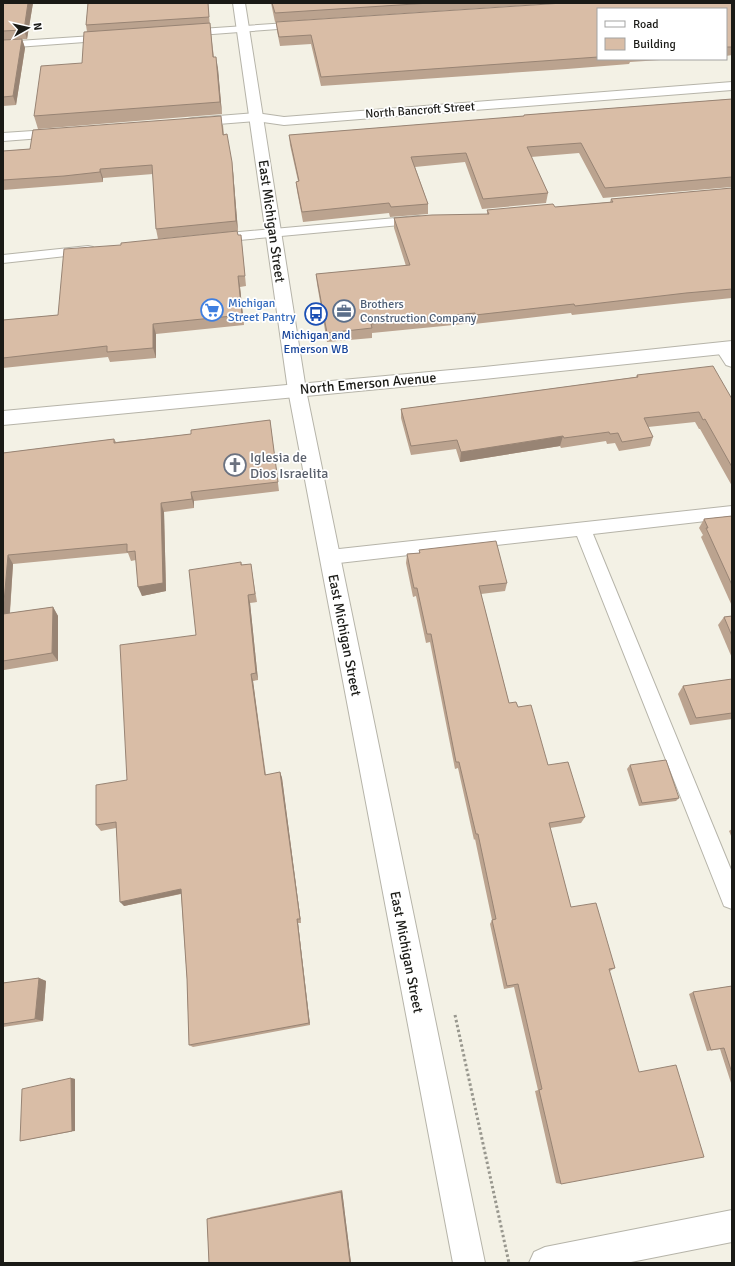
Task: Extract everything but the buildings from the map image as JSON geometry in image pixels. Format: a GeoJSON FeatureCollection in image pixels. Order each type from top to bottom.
{"type":"FeatureCollection","features":[{"type":"Feature","properties":{"kind":"main road","name":"East Michigan Street"},"geometry":{"type":"LineString","coordinates":[[239,3],[297,390],[468,1263]]}},
{"type":"Feature","properties":{"kind":"main road","name":"North Bancroft Street"},"geometry":{"type":"LineString","coordinates":[[468,94],[732,74]]}},
{"type":"Feature","properties":{"kind":"main road"},"geometry":{"type":"LineString","coordinates":[[577,86],[584,98]]}},
{"type":"Feature","properties":{"kind":"main road","name":"North Bancroft Street"},"geometry":{"type":"LineString","coordinates":[[176,124],[256,117],[284,121],[732,86]]}},
{"type":"Feature","properties":{"kind":"main road","name":"North Bancroft Street"},"geometry":{"type":"LineString","coordinates":[[256,117],[282,108]]}},
{"type":"Feature","properties":{"kind":"main road"},"geometry":{"type":"LineString","coordinates":[[3,137],[74,132]]}},
{"type":"Feature","properties":{"kind":"main road","name":"North Emerson Avenue"},"geometry":{"type":"LineString","coordinates":[[3,418],[484,373],[729,352]]}},
{"type":"Feature","properties":{"kind":"main road"},"geometry":{"type":"LineString","coordinates":[[545,1263],[732,1226]]}},
{"type":"Feature","properties":{"kind":"lane"},"geometry":{"type":"LineString","coordinates":[[174,34],[314,24]]}},
{"type":"Feature","properties":{"kind":"lane"},"geometry":{"type":"LineString","coordinates":[[3,45],[119,37]]}},
{"type":"Feature","properties":{"kind":"lane"},"geometry":{"type":"LineString","coordinates":[[207,239],[431,219]]}},
{"type":"Feature","properties":{"kind":"lane"},"geometry":{"type":"LineString","coordinates":[[3,259],[97,250]]}},
{"type":"Feature","properties":{"kind":"lane"},"geometry":{"type":"LineString","coordinates":[[330,557],[732,512]]}},
{"type":"Feature","properties":{"kind":"lane"},"geometry":{"type":"LineString","coordinates":[[582,528],[732,898]]}},
{"type":"Feature","properties":{"kind":"path"},"geometry":{"type":"LineString","coordinates":[[498,1211],[509,1263]]}},
{"type":"Feature","properties":{"kind":"place","name":"Michigan Street Pantry"},"geometry":{"type":"Point","coordinates":[212,310]}},
{"type":"Feature","properties":{"kind":"place","name":"Brothers Construction Company"},"geometry":{"type":"Point","coordinates":[344,311]}},
{"type":"Feature","properties":{"kind":"place","name":"Michigan and Emerson WB"},"geometry":{"type":"Point","coordinates":[316,314]}},
{"type":"Feature","properties":{"kind":"place","name":"Iglesia de Dios Israelita"},"geometry":{"type":"Point","coordinates":[235,465]}}]}
